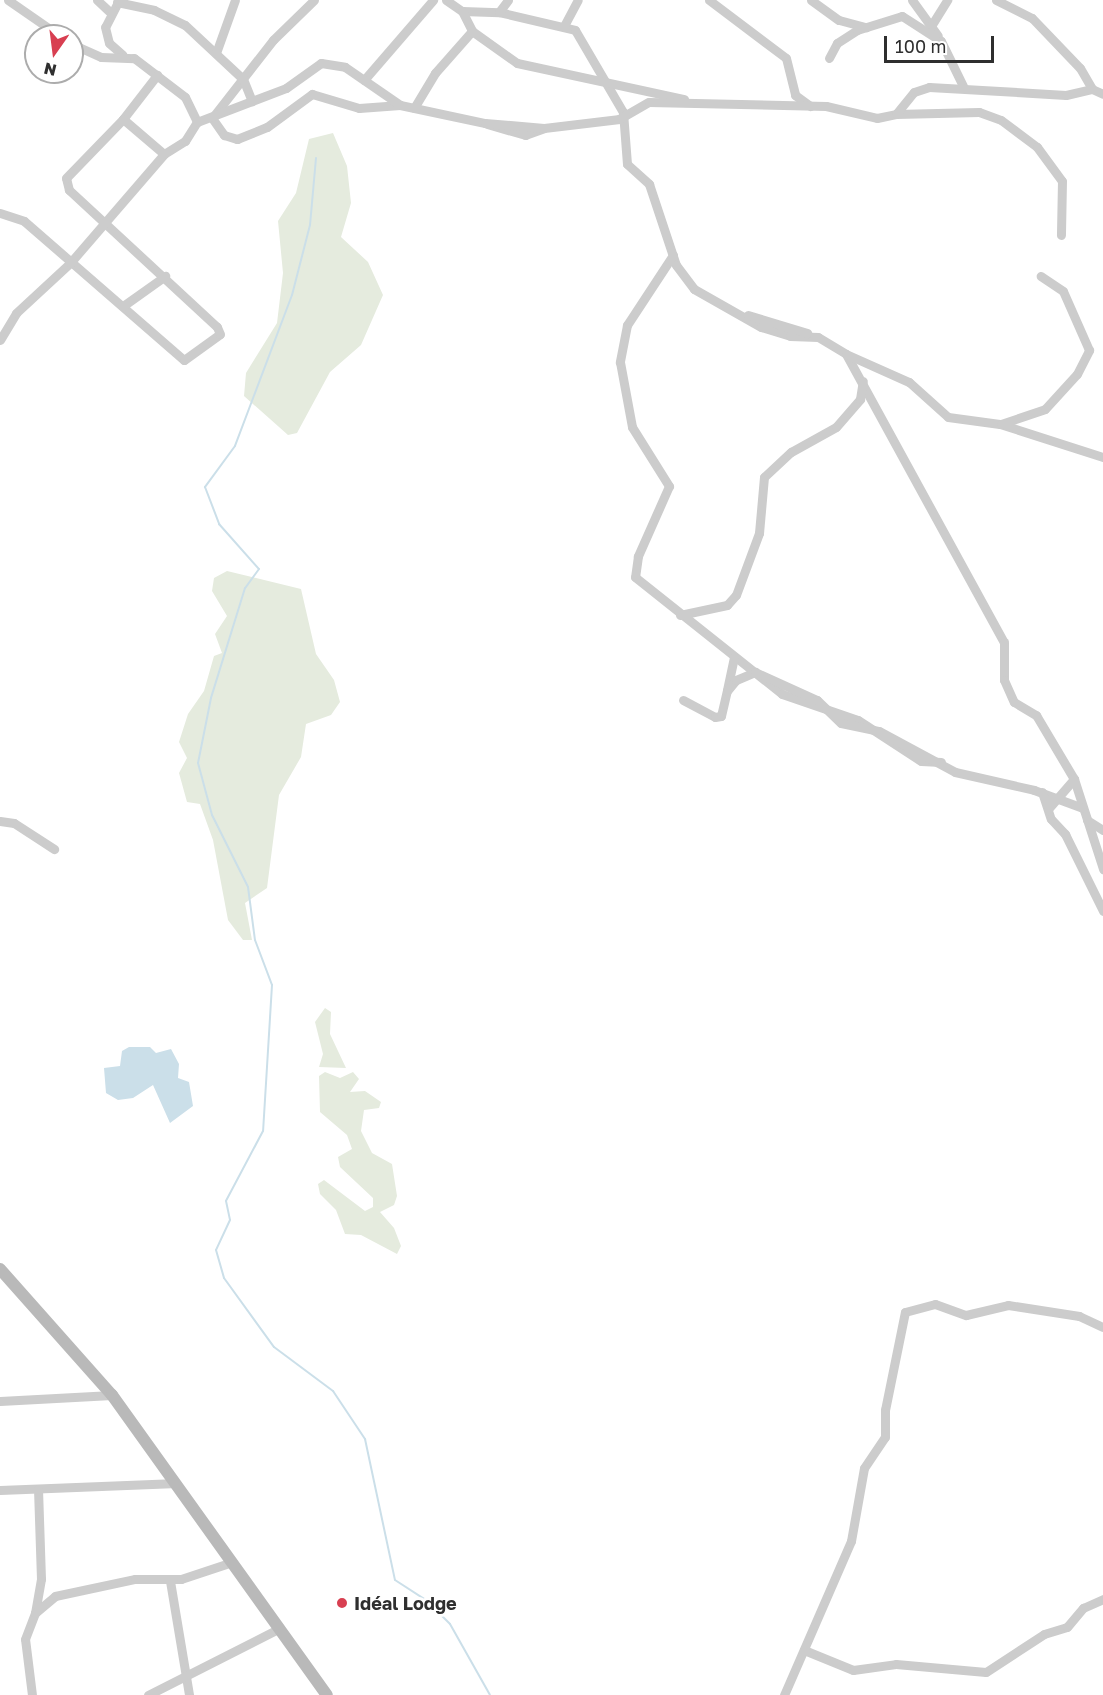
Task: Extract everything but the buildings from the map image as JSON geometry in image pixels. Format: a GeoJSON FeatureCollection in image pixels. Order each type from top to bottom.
{"type":"FeatureCollection","features":[{"type":"Feature","properties":{"kind":"main road"},"geometry":{"type":"LineString","coordinates":[[0,1269],[112,1395],[171,1483],[232,1562],[327,1695]]}},
{"type":"Feature","properties":{"kind":"street"},"geometry":{"type":"LineString","coordinates":[[8,0],[43,24]]}},
{"type":"Feature","properties":{"kind":"street"},"geometry":{"type":"LineString","coordinates":[[97,0],[109,11]]}},
{"type":"Feature","properties":{"kind":"street"},"geometry":{"type":"LineString","coordinates":[[216,53],[235,0]]}},
{"type":"Feature","properties":{"kind":"street"},"geometry":{"type":"LineString","coordinates":[[212,118],[243,79],[314,0]]}},
{"type":"Feature","properties":{"kind":"street"},"geometry":{"type":"LineString","coordinates":[[364,81],[433,0]]}},
{"type":"Feature","properties":{"kind":"street"},"geometry":{"type":"LineString","coordinates":[[446,0],[462,11],[472,31],[516,63],[605,80],[645,95],[810,106],[877,118],[896,114],[979,112],[1001,120],[1037,147],[1062,181],[1061,235]]}},
{"type":"Feature","properties":{"kind":"street"},"geometry":{"type":"LineString","coordinates":[[499,12],[507,0]]}},
{"type":"Feature","properties":{"kind":"street"},"geometry":{"type":"LineString","coordinates":[[565,24],[578,0]]}},
{"type":"Feature","properties":{"kind":"street"},"geometry":{"type":"LineString","coordinates":[[709,0],[786,58],[795,95],[810,106]]}},
{"type":"Feature","properties":{"kind":"street"},"geometry":{"type":"LineString","coordinates":[[811,0],[839,20],[866,27]]}},
{"type":"Feature","properties":{"kind":"street"},"geometry":{"type":"LineString","coordinates":[[912,0],[941,41],[963,87]]}},
{"type":"Feature","properties":{"kind":"street"},"geometry":{"type":"LineString","coordinates":[[931,26],[947,0]]}},
{"type":"Feature","properties":{"kind":"street"},"geometry":{"type":"LineString","coordinates":[[996,0],[1032,18],[1080,68],[1092,89],[1103,94]]}},
{"type":"Feature","properties":{"kind":"street"},"geometry":{"type":"LineString","coordinates":[[196,122],[185,97],[109,43],[109,11],[118,1],[154,10],[185,25],[243,79],[252,101]]}},
{"type":"Feature","properties":{"kind":"street"},"geometry":{"type":"LineString","coordinates":[[462,11],[499,12],[565,24],[575,30],[623,112],[627,164],[649,184],[673,255],[694,289],[761,327],[790,336],[818,337],[846,354],[909,382],[948,417],[1000,424],[1103,457]]}},
{"type":"Feature","properties":{"kind":"street"},"geometry":{"type":"LineString","coordinates":[[829,58],[837,43],[866,27],[902,16],[941,41]]}},
{"type":"Feature","properties":{"kind":"street"},"geometry":{"type":"LineString","coordinates":[[414,108],[435,73],[472,31]]}},
{"type":"Feature","properties":{"kind":"street"},"geometry":{"type":"LineString","coordinates":[[84,49],[101,57],[123,55]]}},
{"type":"Feature","properties":{"kind":"street"},"geometry":{"type":"LineString","coordinates":[[0,340],[16,313],[70,263],[104,219],[164,154],[185,141],[196,122],[212,118],[286,88],[321,63],[345,67],[400,105]]}},
{"type":"Feature","properties":{"kind":"street"},"geometry":{"type":"LineString","coordinates":[[0,213],[24,220],[70,263],[184,360],[200,352],[220,334],[217,327],[104,219],[69,190],[66,178],[123,119],[157,75]]}},
{"type":"Feature","properties":{"kind":"street"},"geometry":{"type":"LineString","coordinates":[[896,114],[914,92],[963,87],[1066,95],[1092,89]]}},
{"type":"Feature","properties":{"kind":"street"},"geometry":{"type":"LineString","coordinates":[[212,118],[224,135],[237,139],[277,122],[312,94],[359,108],[400,105],[485,123],[544,128],[619,119],[623,112],[650,102],[702,100]]}},
{"type":"Feature","properties":{"kind":"street"},"geometry":{"type":"LineString","coordinates":[[123,119],[164,154]]}},
{"type":"Feature","properties":{"kind":"street"},"geometry":{"type":"LineString","coordinates":[[673,255],[627,325],[620,362],[632,427],[669,486],[638,556],[635,577],[680,615],[755,672],[812,697],[831,714],[858,730],[879,730],[941,762],[955,772],[1060,797],[1083,808]]}},
{"type":"Feature","properties":{"kind":"street"},"geometry":{"type":"LineString","coordinates":[[123,306],[165,276]]}},
{"type":"Feature","properties":{"kind":"street"},"geometry":{"type":"LineString","coordinates":[[1000,424],[1045,409],[1077,374],[1089,350],[1063,291],[1041,276]]}},
{"type":"Feature","properties":{"kind":"street"},"geometry":{"type":"LineString","coordinates":[[846,354],[863,381],[1004,642],[1004,680],[1014,702],[1036,715],[1074,779],[1103,869]]}},
{"type":"Feature","properties":{"kind":"street"},"geometry":{"type":"LineString","coordinates":[[680,615],[727,605],[736,596],[759,533],[764,477],[791,452],[836,427],[860,399],[863,381]]}},
{"type":"Feature","properties":{"kind":"street"},"geometry":{"type":"LineString","coordinates":[[683,700],[715,717],[721,716],[734,657]]}},
{"type":"Feature","properties":{"kind":"street"},"geometry":{"type":"LineString","coordinates":[[726,691],[736,680],[755,672]]}},
{"type":"Feature","properties":{"kind":"street"},"geometry":{"type":"LineString","coordinates":[[1048,810],[1074,779]]}},
{"type":"Feature","properties":{"kind":"street"},"geometry":{"type":"LineString","coordinates":[[1042,792],[1048,810],[1103,911]]}},
{"type":"Feature","properties":{"kind":"street"},"geometry":{"type":"LineString","coordinates":[[1087,820],[1103,830]]}},
{"type":"Feature","properties":{"kind":"street"},"geometry":{"type":"LineString","coordinates":[[0,821],[14,823],[54,849]]}},
{"type":"Feature","properties":{"kind":"street"},"geometry":{"type":"LineString","coordinates":[[784,1695],[851,1541],[864,1468],[885,1437],[885,1410],[905,1312],[935,1304],[966,1315],[1008,1305],[1079,1316],[1103,1327]]}},
{"type":"Feature","properties":{"kind":"street"},"geometry":{"type":"LineString","coordinates":[[0,1401],[112,1395]]}},
{"type":"Feature","properties":{"kind":"street"},"geometry":{"type":"LineString","coordinates":[[0,1490],[171,1483]]}},
{"type":"Feature","properties":{"kind":"street"},"geometry":{"type":"LineString","coordinates":[[32,1695],[25,1638],[35,1613],[41,1579],[38,1489]]}},
{"type":"Feature","properties":{"kind":"street"},"geometry":{"type":"LineString","coordinates":[[35,1613],[55,1596],[86,1587],[135,1579],[170,1581],[232,1562]]}},
{"type":"Feature","properties":{"kind":"street"},"geometry":{"type":"LineString","coordinates":[[170,1581],[184,1681],[189,1695]]}},
{"type":"Feature","properties":{"kind":"street"},"geometry":{"type":"LineString","coordinates":[[804,1650],[853,1670],[896,1664],[986,1672],[1044,1634],[1067,1627],[1083,1608],[1103,1599]]}},
{"type":"Feature","properties":{"kind":"street"},"geometry":{"type":"LineString","coordinates":[[148,1695],[184,1681],[280,1628]]}},
{"type":"Feature","properties":{"kind":"shaded area"},"geometry":{"type":"Polygon","coordinates":[[[333,133],[347,166],[351,203],[341,237],[368,262],[383,295],[361,345],[330,372],[297,433],[288,435],[244,396],[246,373],[277,323],[283,273],[278,221],[296,193],[309,139],[333,133]]]}},
{"type":"Feature","properties":{"kind":"shaded area"},"geometry":{"type":"Polygon","coordinates":[[[227,571],[301,589],[316,654],[334,680],[340,702],[331,715],[306,724],[301,757],[279,795],[267,888],[245,903],[252,940],[243,940],[228,920],[213,840],[200,804],[187,802],[179,773],[187,758],[179,742],[188,714],[204,691],[214,656],[222,653],[215,634],[227,616],[212,591],[214,578],[227,571]]]}},
{"type":"Feature","properties":{"kind":"shaded area"},"geometry":{"type":"Polygon","coordinates":[[[325,1008],[331,1012],[330,1034],[346,1068],[319,1067],[323,1054],[315,1022],[325,1008]]]}},
{"type":"Feature","properties":{"kind":"shaded area"},"geometry":{"type":"Polygon","coordinates":[[[325,1072],[340,1078],[353,1072],[359,1079],[350,1092],[365,1091],[381,1102],[379,1108],[364,1110],[361,1131],[372,1153],[392,1164],[397,1196],[394,1205],[380,1212],[394,1228],[401,1246],[397,1254],[361,1235],[345,1234],[336,1210],[320,1194],[318,1184],[324,1180],[365,1211],[373,1207],[373,1198],[340,1167],[338,1157],[352,1149],[347,1135],[320,1112],[319,1076],[325,1072]]]}},
{"type":"Feature","properties":{"kind":"water"},"geometry":{"type":"Polygon","coordinates":[[[129,1047],[150,1047],[156,1053],[171,1049],[179,1064],[178,1078],[189,1082],[193,1106],[170,1123],[153,1085],[133,1098],[118,1100],[106,1093],[104,1068],[120,1066],[122,1051],[129,1047]]]}},
{"type":"Feature","properties":{"kind":"waterway"},"geometry":{"type":"LineString","coordinates":[[316,158],[310,225],[292,295],[235,446],[205,487],[219,524],[259,569],[245,588],[211,698],[198,763],[212,815],[248,887],[255,940],[272,985],[263,1131],[226,1201],[230,1220],[216,1250],[224,1278],[274,1347],[333,1391],[365,1439],[395,1580],[426,1600],[450,1624],[490,1695]]}},
{"type":"Feature","properties":{"kind":"place","name":"Idéal Lodge"},"geometry":{"type":"Point","coordinates":[342,1603]}}]}
